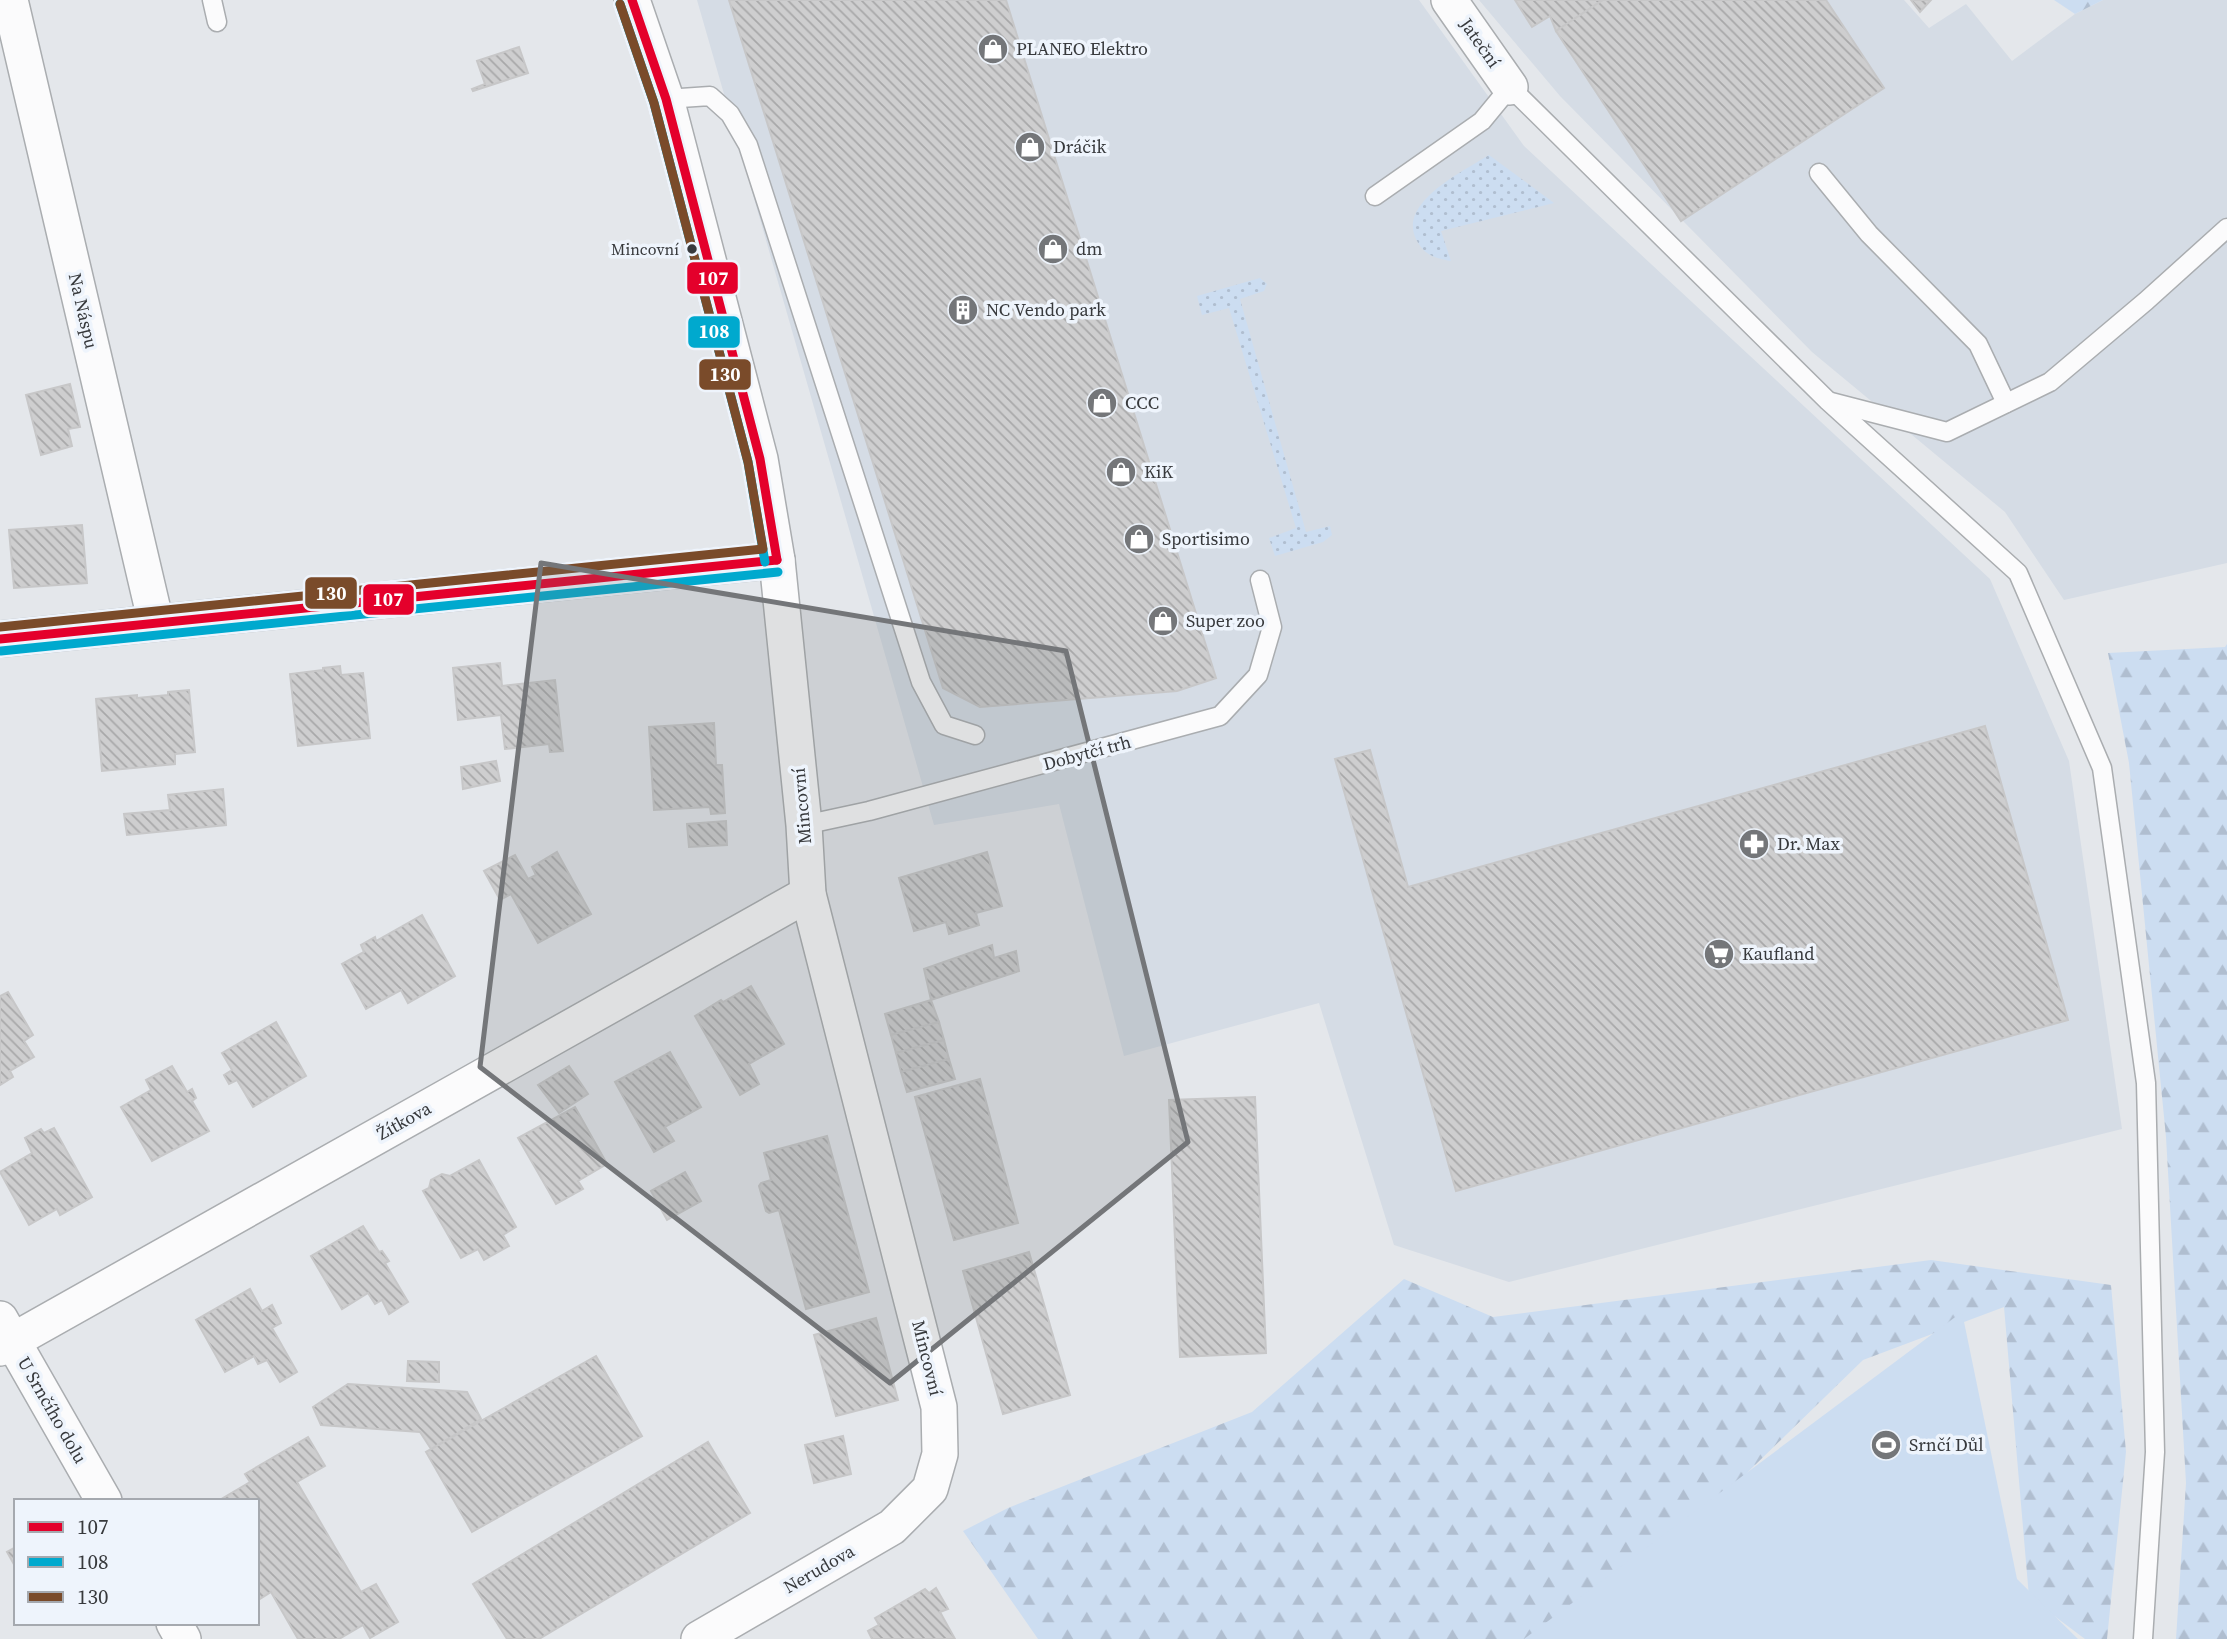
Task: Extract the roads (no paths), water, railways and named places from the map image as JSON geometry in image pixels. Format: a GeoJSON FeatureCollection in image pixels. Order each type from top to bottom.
{"type":"FeatureCollection","features":[{"type":"Feature","properties":{"kind":"street","name":"Na Náspu"},"geometry":{"type":"LineString","coordinates":[[10,0],[156,623]]}},
{"type":"Feature","properties":{"kind":"street","name":"Mincovní"},"geometry":{"type":"LineString","coordinates":[[632,0],[666,99],[760,459],[777,560],[804,825],[808,894],[939,1407],[940,1454],[930,1489]]}},
{"type":"Feature","properties":{"kind":"street","name":"Jateční"},"geometry":{"type":"LineString","coordinates":[[1449,0],[1510,87]]}},
{"type":"Feature","properties":{"kind":"street"},"geometry":{"type":"LineString","coordinates":[[0,639],[777,560]]}},
{"type":"Feature","properties":{"kind":"street","name":"Žítkova"},"geometry":{"type":"LineString","coordinates":[[4,1336],[808,894]]}},
{"type":"Feature","properties":{"kind":"street","name":"U Srnčího dolu"},"geometry":{"type":"LineString","coordinates":[[4,1336],[103,1499]]}},
{"type":"Feature","properties":{"kind":"street","name":"Nerudova"},"geometry":{"type":"LineString","coordinates":[[699,1639],[892,1527],[930,1489]]}},
{"type":"Feature","properties":{"kind":"lane"},"geometry":{"type":"LineString","coordinates":[[212,0],[217,22]]}},
{"type":"Feature","properties":{"kind":"lane"},"geometry":{"type":"LineString","coordinates":[[1375,196],[1482,121],[1510,87],[1828,401],[2018,573],[2102,768],[2146,1083],[2155,1452],[2143,1639]]}},
{"type":"Feature","properties":{"kind":"lane"},"geometry":{"type":"LineString","coordinates":[[666,99],[710,96],[730,114],[748,145],[921,682],[944,725],[975,735]]}},
{"type":"Feature","properties":{"kind":"lane"},"geometry":{"type":"LineString","coordinates":[[1819,173],[1869,234],[1978,344],[2006,403]]}},
{"type":"Feature","properties":{"kind":"lane"},"geometry":{"type":"LineString","coordinates":[[1828,401],[1947,432],[2050,382],[2227,228]]}},
{"type":"Feature","properties":{"kind":"lane","name":"Dobytčí trh"},"geometry":{"type":"LineString","coordinates":[[804,825],[869,811],[1220,716],[1258,675],[1272,627],[1260,580]]}},
{"type":"Feature","properties":{"kind":"place","name":"PLANEO Elektro"},"geometry":{"type":"Point","coordinates":[993,49]}},
{"type":"Feature","properties":{"kind":"place","name":"Dráčik"},"geometry":{"type":"Point","coordinates":[1030,147]}},
{"type":"Feature","properties":{"kind":"place","name":"Mincovní"},"geometry":{"type":"Point","coordinates":[692,249]}},
{"type":"Feature","properties":{"kind":"place","name":"dm"},"geometry":{"type":"Point","coordinates":[1053,249]}},
{"type":"Feature","properties":{"kind":"place","name":"NC Vendo park"},"geometry":{"type":"Point","coordinates":[963,310]}},
{"type":"Feature","properties":{"kind":"place","name":"CCC"},"geometry":{"type":"Point","coordinates":[1102,403]}},
{"type":"Feature","properties":{"kind":"place","name":"KiK"},"geometry":{"type":"Point","coordinates":[1121,472]}},
{"type":"Feature","properties":{"kind":"place","name":"Sportisimo"},"geometry":{"type":"Point","coordinates":[1139,539]}},
{"type":"Feature","properties":{"kind":"place","name":"Super zoo"},"geometry":{"type":"Point","coordinates":[1163,621]}},
{"type":"Feature","properties":{"kind":"place","name":"Dr. Max"},"geometry":{"type":"Point","coordinates":[1754,844]}},
{"type":"Feature","properties":{"kind":"place","name":"Kaufland"},"geometry":{"type":"Point","coordinates":[1719,954]}},
{"type":"Feature","properties":{"kind":"place","name":"Srnčí Důl"},"geometry":{"type":"Point","coordinates":[1886,1445]}}]}
